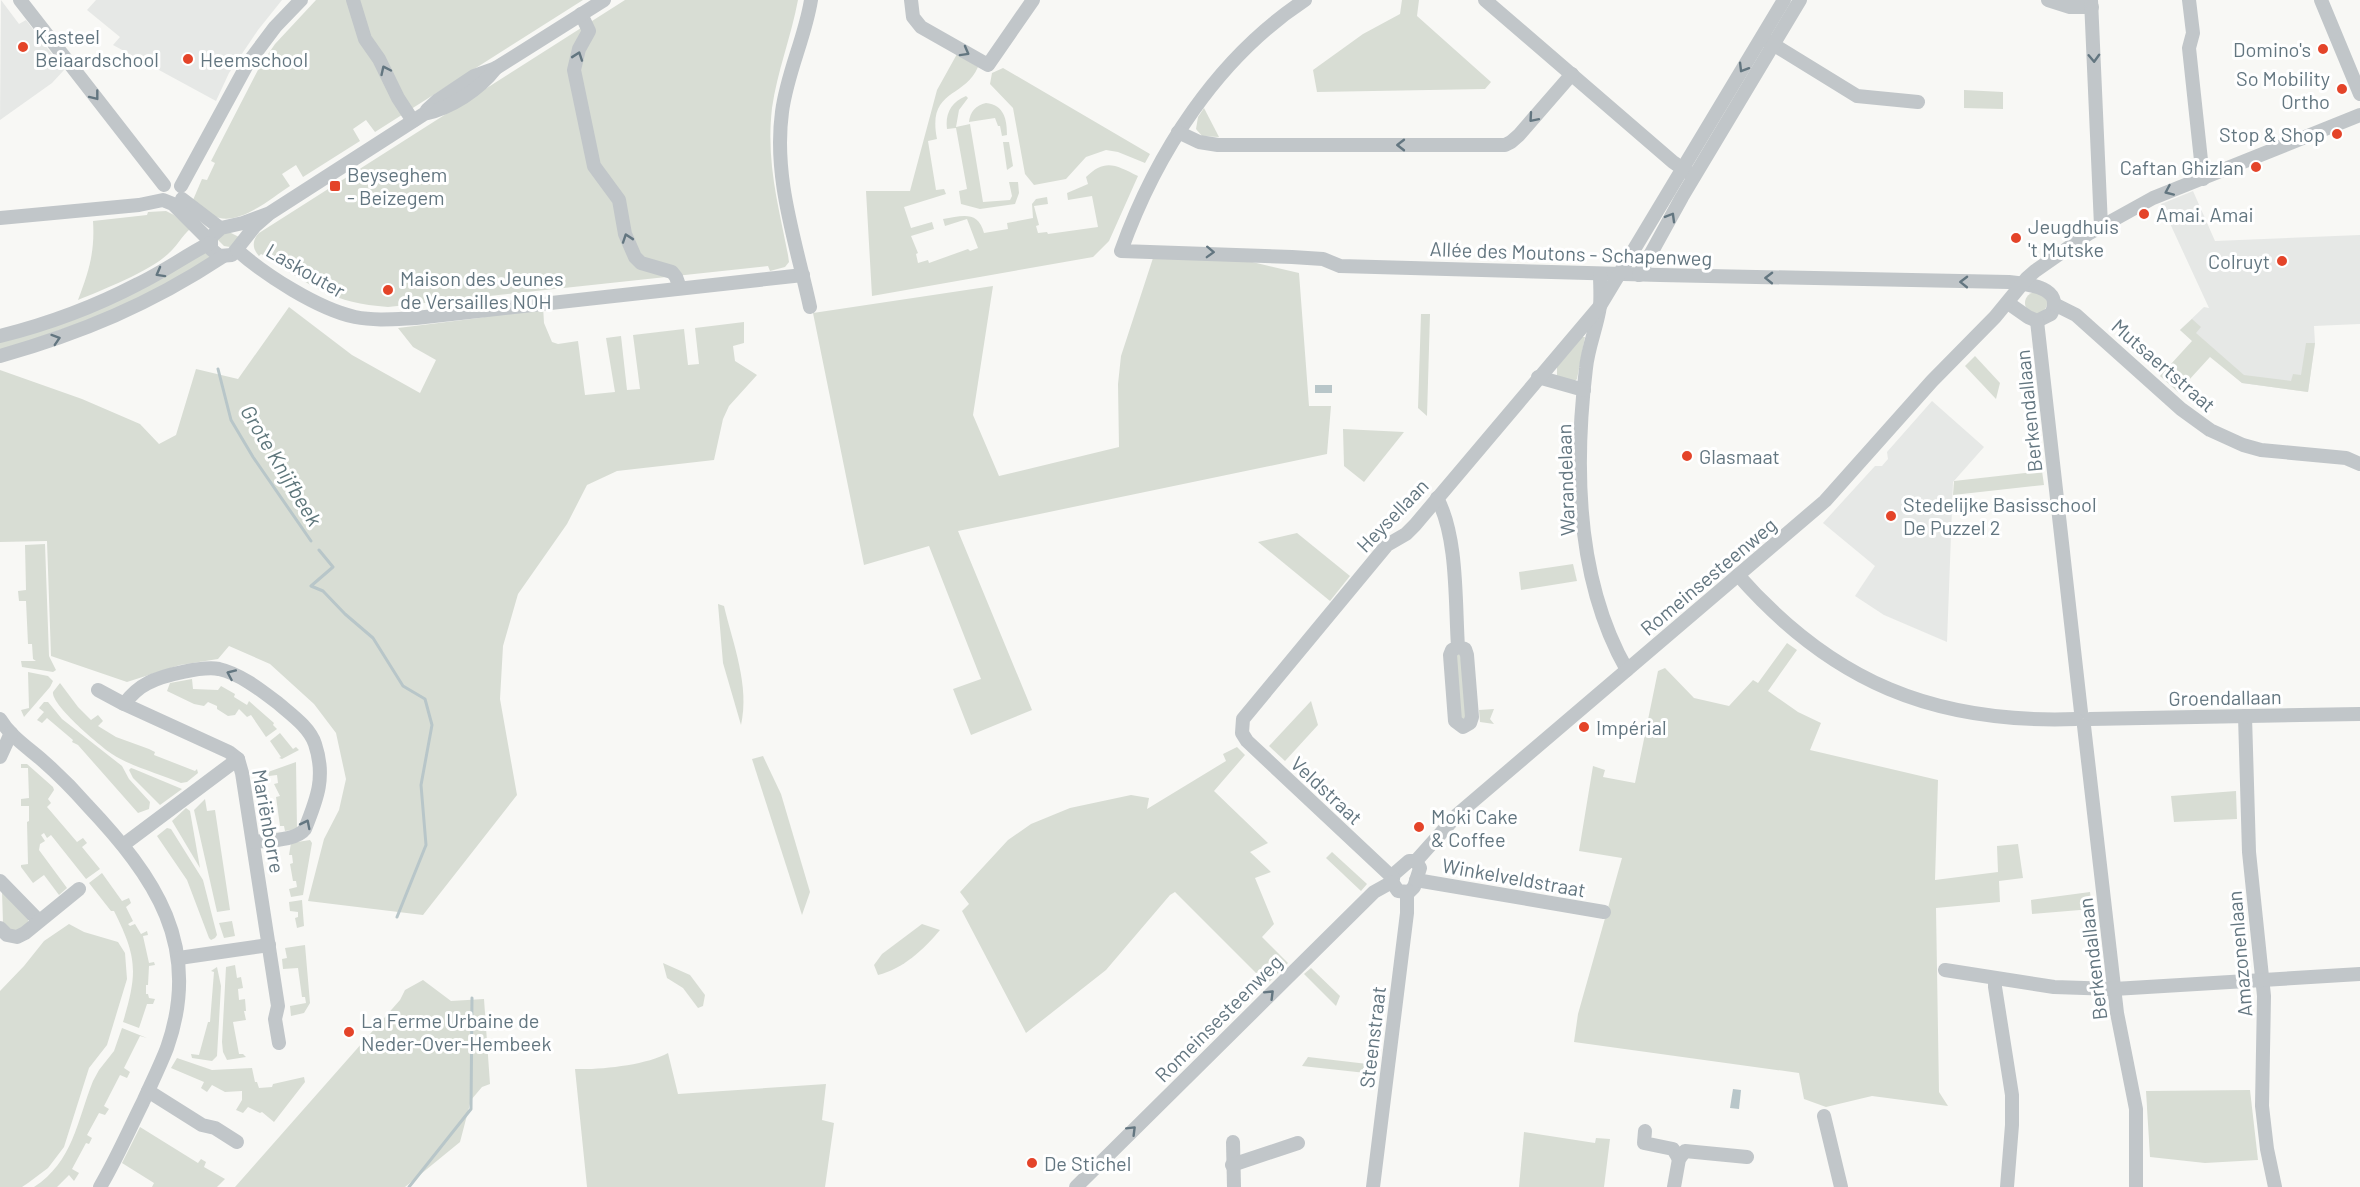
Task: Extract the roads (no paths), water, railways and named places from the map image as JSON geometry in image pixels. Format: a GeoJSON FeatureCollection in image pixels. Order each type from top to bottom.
{"type":"FeatureCollection","features":[{"type":"Feature","properties":{"kind":"street"},"geometry":{"type":"LineString","coordinates":[[20,0],[164,185],[172,182],[175,198],[210,242],[213,252],[222,257]]}},
{"type":"Feature","properties":{"kind":"street"},"geometry":{"type":"LineString","coordinates":[[175,198],[248,63],[274,27],[300,0]]}},
{"type":"Feature","properties":{"kind":"street"},"geometry":{"type":"LineString","coordinates":[[353,0],[365,39],[379,59],[398,98],[418,118]]}},
{"type":"Feature","properties":{"kind":"street"},"geometry":{"type":"LineString","coordinates":[[0,336],[55,320],[116,296],[210,242],[212,235],[270,213],[418,118],[442,108],[480,85],[496,68],[604,0]]}},
{"type":"Feature","properties":{"kind":"street"},"geometry":{"type":"LineString","coordinates":[[810,307],[784,192],[779,147],[783,103],[805,33],[811,0]]}},
{"type":"Feature","properties":{"kind":"street"},"geometry":{"type":"LineString","coordinates":[[911,0],[913,17],[921,27],[988,64],[1033,0]]}},
{"type":"Feature","properties":{"kind":"street"},"geometry":{"type":"LineString","coordinates":[[1305,0],[1230,66],[1210,88],[1178,132],[1199,142],[1218,145],[1505,144],[1519,135],[1572,74]]}},
{"type":"Feature","properties":{"kind":"street"},"geometry":{"type":"LineString","coordinates":[[1485,0],[1688,172]]}},
{"type":"Feature","properties":{"kind":"street"},"geometry":{"type":"LineString","coordinates":[[1767,41],[1784,0]]}},
{"type":"Feature","properties":{"kind":"street"},"geometry":{"type":"LineString","coordinates":[[1639,275],[1688,172],[1767,41],[1800,0]]}},
{"type":"Feature","properties":{"kind":"street"},"geometry":{"type":"LineString","coordinates":[[2049,0],[2070,7],[2091,3],[2102,226]]}},
{"type":"Feature","properties":{"kind":"street"},"geometry":{"type":"LineString","coordinates":[[2189,0],[2193,33],[2189,48],[2203,179]]}},
{"type":"Feature","properties":{"kind":"street"},"geometry":{"type":"LineString","coordinates":[[2321,0],[2356,76],[2360,94]]}},
{"type":"Feature","properties":{"kind":"street"},"geometry":{"type":"LineString","coordinates":[[581,15],[589,31],[576,59],[575,82],[594,166],[619,200],[625,234],[635,257],[641,263],[672,272],[680,288]]}},
{"type":"Feature","properties":{"kind":"street"},"geometry":{"type":"LineString","coordinates":[[1767,41],[1857,96],[1918,102]]}},
{"type":"Feature","properties":{"kind":"street","name":"Romeinsesteenweg"},"geometry":{"type":"LineString","coordinates":[[1076,1187],[1374,892],[1392,880],[1409,861],[1416,861],[1458,814],[1825,501],[1932,381],[2008,303],[2035,271],[2102,226],[2153,198],[2360,116]]}},
{"type":"Feature","properties":{"kind":"street","name":"Allée des Moutons - Schapenweg"},"geometry":{"type":"LineString","coordinates":[[1178,132],[1153,176],[1121,251],[1208,252],[1323,259],[1340,266],[2023,283]]}},
{"type":"Feature","properties":{"kind":"street","name":"Warandelaan"},"geometry":{"type":"LineString","coordinates":[[1600,306],[1688,172]]}},
{"type":"Feature","properties":{"kind":"street"},"geometry":{"type":"LineString","coordinates":[[0,218],[139,205],[175,198],[239,234],[239,246]]}},
{"type":"Feature","properties":{"kind":"street"},"geometry":{"type":"LineString","coordinates":[[0,356],[66,336],[110,319],[154,297],[222,257],[229,256],[270,213]]}},
{"type":"Feature","properties":{"kind":"street","name":"Laskouter"},"geometry":{"type":"LineString","coordinates":[[239,246],[256,266],[320,304],[353,316],[372,319],[416,318],[803,274]]}},
{"type":"Feature","properties":{"kind":"street","name":"Warandelaan"},"geometry":{"type":"LineString","coordinates":[[1600,274],[1600,306],[1589,348],[1584,390],[1581,492],[1584,532],[1597,593],[1627,670]]}},
{"type":"Feature","properties":{"kind":"street"},"geometry":{"type":"LineString","coordinates":[[2008,303],[2037,321],[2042,320],[2060,306],[2050,293],[2032,284],[2023,283]]}},
{"type":"Feature","properties":{"kind":"street","name":"Heysellaan"},"geometry":{"type":"LineString","coordinates":[[1241,727],[1245,714],[1387,545],[1410,530],[1600,306]]}},
{"type":"Feature","properties":{"kind":"street","name":"Mutsaertstraat"},"geometry":{"type":"LineString","coordinates":[[2060,306],[2076,315],[2181,409],[2210,430],[2243,445],[2261,450],[2346,458],[2360,464]]}},
{"type":"Feature","properties":{"kind":"street","name":"Berkendallaan"},"geometry":{"type":"LineString","coordinates":[[2037,321],[2114,989],[2136,1109],[2136,1187]]}},
{"type":"Feature","properties":{"kind":"street"},"geometry":{"type":"LineString","coordinates":[[1538,377],[1584,390]]}},
{"type":"Feature","properties":{"kind":"street"},"geometry":{"type":"LineString","coordinates":[[1437,498],[1450,533],[1458,647]]}},
{"type":"Feature","properties":{"kind":"street","name":"Groendallaan"},"geometry":{"type":"LineString","coordinates":[[1738,575],[1776,615],[1807,642],[1846,668],[1894,692],[1947,708],[2018,719],[2360,714]]}},
{"type":"Feature","properties":{"kind":"street"},"geometry":{"type":"LineString","coordinates":[[1458,647],[1465,650],[1467,655],[1472,717],[1470,723],[1463,726],[1458,725],[1455,721],[1450,658],[1452,650],[1458,647]]}},
{"type":"Feature","properties":{"kind":"street"},"geometry":{"type":"LineString","coordinates":[[124,704],[131,695],[148,682],[202,669],[219,669],[235,675],[266,694],[309,732],[316,747],[321,784],[305,829],[294,836],[254,842]]}},
{"type":"Feature","properties":{"kind":"street","name":"Mariënborre"},"geometry":{"type":"LineString","coordinates":[[98,690],[229,752],[237,759],[242,773],[254,842],[278,1006],[275,1019],[279,1043]]}},
{"type":"Feature","properties":{"kind":"street","name":"Amazonenlaan"},"geometry":{"type":"LineString","coordinates":[[2245,716],[2249,852],[2263,981],[2262,1107],[2267,1149],[2275,1187]]}},
{"type":"Feature","properties":{"kind":"street"},"geometry":{"type":"LineString","coordinates":[[0,719],[11,733],[69,786],[123,845],[161,901],[172,926],[179,958],[179,992],[171,1036],[148,1091],[100,1187]]}},
{"type":"Feature","properties":{"kind":"street","name":"Veldstraat"},"geometry":{"type":"LineString","coordinates":[[1241,727],[1247,741],[1392,880]]}},
{"type":"Feature","properties":{"kind":"street"},"geometry":{"type":"LineString","coordinates":[[0,757],[11,733]]}},
{"type":"Feature","properties":{"kind":"street"},"geometry":{"type":"LineString","coordinates":[[123,845],[237,759]]}},
{"type":"Feature","properties":{"kind":"street"},"geometry":{"type":"LineString","coordinates":[[1392,880],[1398,891],[1407,892],[1414,887],[1420,868],[1416,861]]}},
{"type":"Feature","properties":{"kind":"street","name":"Winkelveldstraat"},"geometry":{"type":"LineString","coordinates":[[1416,880],[1604,912]]}},
{"type":"Feature","properties":{"kind":"street"},"geometry":{"type":"LineString","coordinates":[[0,881],[38,920]]}},
{"type":"Feature","properties":{"kind":"street"},"geometry":{"type":"LineString","coordinates":[[0,928],[7,935],[17,937],[79,889]]}},
{"type":"Feature","properties":{"kind":"street","name":"Steenstraat"},"geometry":{"type":"LineString","coordinates":[[1373,1187],[1407,913],[1407,892]]}},
{"type":"Feature","properties":{"kind":"street"},"geometry":{"type":"LineString","coordinates":[[179,958],[269,945]]}},
{"type":"Feature","properties":{"kind":"street"},"geometry":{"type":"LineString","coordinates":[[1945,970],[2054,987],[2114,989],[2360,974]]}},
{"type":"Feature","properties":{"kind":"street"},"geometry":{"type":"LineString","coordinates":[[1995,979],[2012,1095],[2007,1187]]}},
{"type":"Feature","properties":{"kind":"street"},"geometry":{"type":"LineString","coordinates":[[148,1091],[202,1125],[215,1128],[237,1142]]}},
{"type":"Feature","properties":{"kind":"street"},"geometry":{"type":"LineString","coordinates":[[1824,1116],[1841,1187]]}},
{"type":"Feature","properties":{"kind":"street"},"geometry":{"type":"LineString","coordinates":[[1645,1131],[1644,1143],[1673,1149],[1679,1159]]}},
{"type":"Feature","properties":{"kind":"street"},"geometry":{"type":"LineString","coordinates":[[1233,1142],[1234,1187]]}},
{"type":"Feature","properties":{"kind":"street"},"geometry":{"type":"LineString","coordinates":[[1232,1165],[1298,1143]]}},
{"type":"Feature","properties":{"kind":"street"},"geometry":{"type":"LineString","coordinates":[[1674,1187],[1679,1159],[1682,1153],[1688,1150],[1747,1157]]}},
{"type":"Feature","properties":{"kind":"waterway","name":"Grote Knijfbeek"},"geometry":{"type":"LineString","coordinates":[[218,369],[231,420],[253,457],[311,541]]}},
{"type":"Feature","properties":{"kind":"waterway","name":"Grote Knijfbeek"},"geometry":{"type":"LineString","coordinates":[[319,550],[333,567],[311,586],[323,591],[373,638],[403,686],[425,699],[432,725],[421,785],[426,845],[397,917]]}},
{"type":"Feature","properties":{"kind":"waterway","name":"Grote Knijfbeek"},"geometry":{"type":"LineString","coordinates":[[409,1187],[471,1109],[472,998]]}},
{"type":"Feature","properties":{"kind":"place","name":"Kasteel Beiaardschool"},"geometry":{"type":"Point","coordinates":[23,47]}},
{"type":"Feature","properties":{"kind":"place","name":"Domino's"},"geometry":{"type":"Point","coordinates":[2323,49]}},
{"type":"Feature","properties":{"kind":"place","name":"Heemschool"},"geometry":{"type":"Point","coordinates":[188,59]}},
{"type":"Feature","properties":{"kind":"place","name":"So Mobility Ortho"},"geometry":{"type":"Point","coordinates":[2342,89]}},
{"type":"Feature","properties":{"kind":"place","name":"Stop & Shop"},"geometry":{"type":"Point","coordinates":[2337,134]}},
{"type":"Feature","properties":{"kind":"place","name":"Caftan Ghizlan"},"geometry":{"type":"Point","coordinates":[2256,167]}},
{"type":"Feature","properties":{"kind":"place","name":"Beyseghem - Beizegem"},"geometry":{"type":"Point","coordinates":[335,186]}},
{"type":"Feature","properties":{"kind":"place","name":"Amai. Amai"},"geometry":{"type":"Point","coordinates":[2144,214]}},
{"type":"Feature","properties":{"kind":"place","name":"Jeugdhuis 't Mutske"},"geometry":{"type":"Point","coordinates":[2016,238]}},
{"type":"Feature","properties":{"kind":"place","name":"Colruyt"},"geometry":{"type":"Point","coordinates":[2282,261]}},
{"type":"Feature","properties":{"kind":"place","name":"Maison des Jeunes de Versailles NOH"},"geometry":{"type":"Point","coordinates":[388,290]}},
{"type":"Feature","properties":{"kind":"place","name":"Glasmaat"},"geometry":{"type":"Point","coordinates":[1687,456]}},
{"type":"Feature","properties":{"kind":"place","name":"Stedelijke Basisschool De Puzzel 2"},"geometry":{"type":"Point","coordinates":[1891,516]}},
{"type":"Feature","properties":{"kind":"place","name":"Impérial"},"geometry":{"type":"Point","coordinates":[1584,727]}},
{"type":"Feature","properties":{"kind":"place","name":"Moki Cake & Coffee"},"geometry":{"type":"Point","coordinates":[1419,827]}},
{"type":"Feature","properties":{"kind":"place","name":"La Ferme Urbaine de Neder-Over-Hembeek"},"geometry":{"type":"Point","coordinates":[349,1032]}},
{"type":"Feature","properties":{"kind":"place","name":"De Stichel"},"geometry":{"type":"Point","coordinates":[1032,1163]}}]}
